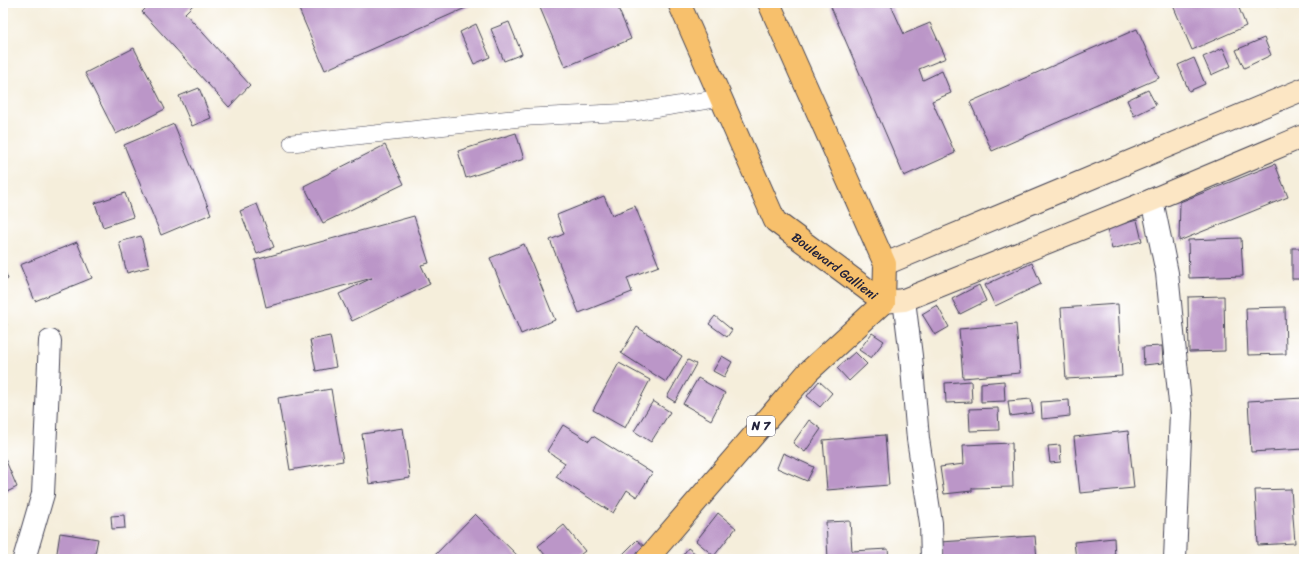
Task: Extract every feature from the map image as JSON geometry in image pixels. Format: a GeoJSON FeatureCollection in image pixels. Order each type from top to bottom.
{"type":"FeatureCollection","features":[{"type":"Feature","properties":{"kind":"main road","name":"Boulevard Gallieni"},"geometry":{"type":"LineString","coordinates":[[679,3],[775,221],[894,301]]}},
{"type":"Feature","properties":{"kind":"main road","name":"Boulevard Gallieni"},"geometry":{"type":"LineString","coordinates":[[769,3],[885,264],[894,301]]}},
{"type":"Feature","properties":{"kind":"main road"},"geometry":{"type":"LineString","coordinates":[[885,264],[1304,89]]}},
{"type":"Feature","properties":{"kind":"main road"},"geometry":{"type":"LineString","coordinates":[[894,301],[1152,200],[1304,136]]}},
{"type":"Feature","properties":{"kind":"main road","name":"N 7"},"geometry":{"type":"LineString","coordinates":[[647,559],[808,372],[894,301]]}},
{"type":"Feature","properties":{"kind":"street"},"geometry":{"type":"LineString","coordinates":[[1152,200],[1167,273],[1181,413],[1175,559]]}},
{"type":"Feature","properties":{"kind":"street"},"geometry":{"type":"LineString","coordinates":[[894,301],[911,356],[918,439],[931,523],[932,559]]}},
{"type":"Feature","properties":{"kind":"street"},"geometry":{"type":"LineString","coordinates":[[24,559],[43,494],[50,341]]}},
{"type":"Feature","properties":{"kind":"lane"},"geometry":{"type":"LineString","coordinates":[[292,143],[530,117],[634,112],[720,98]]}},
{"type":"Feature","properties":{"kind":"building"},"geometry":{"type":"Polygon","coordinates":[[[151,3],[195,3],[185,13],[250,85],[229,107],[142,12],[151,3]]]}},
{"type":"Feature","properties":{"kind":"building"},"geometry":{"type":"Polygon","coordinates":[[[307,3],[469,3],[470,6],[325,70],[298,7],[307,3]]]}},
{"type":"Feature","properties":{"kind":"building"},"geometry":{"type":"Polygon","coordinates":[[[538,3],[616,3],[631,39],[565,67],[538,3]]]}},
{"type":"Feature","properties":{"kind":"building"},"geometry":{"type":"Polygon","coordinates":[[[840,3],[890,3],[904,34],[930,23],[946,58],[919,69],[923,80],[942,71],[951,93],[932,101],[955,153],[904,176],[831,7],[840,3]]]}},
{"type":"Feature","properties":{"kind":"building"},"geometry":{"type":"Polygon","coordinates":[[[1172,3],[1237,3],[1246,26],[1192,50],[1172,3]]]}},
{"type":"Feature","properties":{"kind":"building"},"geometry":{"type":"Polygon","coordinates":[[[1275,3],[1285,3],[1277,7],[1275,3]]]}},
{"type":"Feature","properties":{"kind":"building"},"geometry":{"type":"Polygon","coordinates":[[[509,22],[522,54],[504,61],[491,29],[509,22]]]}},
{"type":"Feature","properties":{"kind":"building"},"geometry":{"type":"Polygon","coordinates":[[[476,24],[490,57],[474,64],[460,32],[476,24]]]}},
{"type":"Feature","properties":{"kind":"building"},"geometry":{"type":"Polygon","coordinates":[[[1137,29],[1159,78],[992,151],[970,102],[1137,29]]]}},
{"type":"Feature","properties":{"kind":"building"},"geometry":{"type":"Polygon","coordinates":[[[1264,38],[1271,55],[1244,68],[1236,50],[1264,38]]]}},
{"type":"Feature","properties":{"kind":"building"},"geometry":{"type":"Polygon","coordinates":[[[134,48],[165,109],[116,134],[85,73],[134,48]]]}},
{"type":"Feature","properties":{"kind":"building"},"geometry":{"type":"Polygon","coordinates":[[[1223,48],[1231,66],[1211,75],[1203,57],[1223,48]]]}},
{"type":"Feature","properties":{"kind":"building"},"geometry":{"type":"Polygon","coordinates":[[[1194,58],[1205,84],[1189,91],[1178,65],[1194,58]]]}},
{"type":"Feature","properties":{"kind":"building"},"geometry":{"type":"Polygon","coordinates":[[[199,88],[211,118],[192,126],[179,96],[199,88]]]}},
{"type":"Feature","properties":{"kind":"building"},"geometry":{"type":"Polygon","coordinates":[[[1148,90],[1156,105],[1134,116],[1127,100],[1148,90]]]}},
{"type":"Feature","properties":{"kind":"building"},"geometry":{"type":"Polygon","coordinates":[[[174,124],[211,214],[161,235],[124,145],[174,124]]]}},
{"type":"Feature","properties":{"kind":"building"},"geometry":{"type":"Polygon","coordinates":[[[516,133],[524,159],[466,178],[458,151],[516,133]]]}},
{"type":"Feature","properties":{"kind":"building"},"geometry":{"type":"Polygon","coordinates":[[[385,145],[404,184],[323,223],[304,186],[385,145]]]}},
{"type":"Feature","properties":{"kind":"building"},"geometry":{"type":"Polygon","coordinates":[[[1275,164],[1288,197],[1179,241],[1180,202],[1275,164]]]}},
{"type":"Feature","properties":{"kind":"building"},"geometry":{"type":"Polygon","coordinates":[[[125,193],[133,217],[103,227],[95,203],[125,193]]]}},
{"type":"Feature","properties":{"kind":"building"},"geometry":{"type":"Polygon","coordinates":[[[604,196],[612,215],[635,206],[659,266],[627,278],[632,292],[579,313],[550,240],[564,234],[557,215],[604,196]]]}},
{"type":"Feature","properties":{"kind":"building"},"geometry":{"type":"Polygon","coordinates":[[[257,204],[274,247],[257,254],[240,211],[257,204]]]}},
{"type":"Feature","properties":{"kind":"building"},"geometry":{"type":"Polygon","coordinates":[[[414,216],[429,263],[421,265],[430,284],[352,321],[339,294],[372,278],[266,307],[255,260],[414,216]]]}},
{"type":"Feature","properties":{"kind":"building"},"geometry":{"type":"Polygon","coordinates":[[[1137,220],[1142,241],[1112,249],[1107,228],[1137,220]]]}},
{"type":"Feature","properties":{"kind":"building"},"geometry":{"type":"Polygon","coordinates":[[[141,236],[149,267],[127,273],[119,242],[141,236]]]}},
{"type":"Feature","properties":{"kind":"building"},"geometry":{"type":"Polygon","coordinates":[[[1241,238],[1243,276],[1189,278],[1188,240],[1241,238]]]}},
{"type":"Feature","properties":{"kind":"building"},"geometry":{"type":"Polygon","coordinates":[[[77,242],[92,278],[35,301],[20,265],[77,242]]]}},
{"type":"Feature","properties":{"kind":"building"},"geometry":{"type":"Polygon","coordinates":[[[524,244],[555,320],[521,334],[490,258],[524,244]]]}},
{"type":"Feature","properties":{"kind":"building"},"geometry":{"type":"Polygon","coordinates":[[[1292,248],[1304,248],[1304,279],[1292,279],[1292,248]]]}},
{"type":"Feature","properties":{"kind":"building"},"geometry":{"type":"Polygon","coordinates":[[[1032,263],[1041,284],[995,306],[985,285],[1032,263]]]}},
{"type":"Feature","properties":{"kind":"building"},"geometry":{"type":"Polygon","coordinates":[[[3,267],[8,279],[3,282],[3,267]]]}},
{"type":"Feature","properties":{"kind":"building"},"geometry":{"type":"Polygon","coordinates":[[[979,285],[986,301],[960,314],[952,299],[979,285]]]}},
{"type":"Feature","properties":{"kind":"building"},"geometry":{"type":"Polygon","coordinates":[[[1224,296],[1225,351],[1189,352],[1188,297],[1224,296]]]}},
{"type":"Feature","properties":{"kind":"building"},"geometry":{"type":"Polygon","coordinates":[[[1118,304],[1122,376],[1066,379],[1061,308],[1118,304]]]}},
{"type":"Feature","properties":{"kind":"building"},"geometry":{"type":"Polygon","coordinates":[[[937,305],[949,327],[935,335],[922,314],[937,305]]]}},
{"type":"Feature","properties":{"kind":"building"},"geometry":{"type":"Polygon","coordinates":[[[1285,307],[1286,354],[1248,355],[1246,308],[1285,307]]]}},
{"type":"Feature","properties":{"kind":"building"},"geometry":{"type":"Polygon","coordinates":[[[715,316],[732,330],[727,337],[709,324],[715,316]]]}},
{"type":"Feature","properties":{"kind":"building"},"geometry":{"type":"Polygon","coordinates":[[[3,317],[7,325],[3,326],[3,317]]]}},
{"type":"Feature","properties":{"kind":"building"},"geometry":{"type":"Polygon","coordinates":[[[1016,324],[1020,373],[963,378],[959,329],[1016,324]]]}},
{"type":"Feature","properties":{"kind":"building"},"geometry":{"type":"Polygon","coordinates":[[[637,327],[682,356],[666,382],[621,353],[637,327]]]}},
{"type":"Feature","properties":{"kind":"building"},"geometry":{"type":"Polygon","coordinates":[[[872,333],[884,341],[871,358],[859,350],[872,333]]]}},
{"type":"Feature","properties":{"kind":"building"},"geometry":{"type":"Polygon","coordinates":[[[330,336],[336,367],[316,371],[310,340],[330,336]]]}},
{"type":"Feature","properties":{"kind":"building"},"geometry":{"type":"Polygon","coordinates":[[[1162,346],[1163,363],[1144,365],[1143,347],[1162,346]]]}},
{"type":"Feature","properties":{"kind":"building"},"geometry":{"type":"Polygon","coordinates":[[[855,352],[867,364],[849,381],[837,368],[855,352]]]}},
{"type":"Feature","properties":{"kind":"building"},"geometry":{"type":"Polygon","coordinates":[[[722,356],[732,362],[724,377],[713,371],[722,356]]]}},
{"type":"Feature","properties":{"kind":"building"},"geometry":{"type":"Polygon","coordinates":[[[688,360],[696,364],[675,402],[667,397],[688,360]]]}},
{"type":"Feature","properties":{"kind":"building"},"geometry":{"type":"Polygon","coordinates":[[[619,363],[650,380],[625,428],[593,410],[619,363]]]}},
{"type":"Feature","properties":{"kind":"building"},"geometry":{"type":"Polygon","coordinates":[[[698,378],[725,393],[711,420],[683,404],[698,378]]]}},
{"type":"Feature","properties":{"kind":"building"},"geometry":{"type":"Polygon","coordinates":[[[819,381],[832,393],[820,407],[807,396],[819,381]]]}},
{"type":"Feature","properties":{"kind":"building"},"geometry":{"type":"Polygon","coordinates":[[[971,381],[972,402],[946,403],[945,383],[971,381]]]}},
{"type":"Feature","properties":{"kind":"building"},"geometry":{"type":"Polygon","coordinates":[[[1004,381],[1005,401],[981,402],[981,383],[1004,381]]]}},
{"type":"Feature","properties":{"kind":"building"},"geometry":{"type":"Polygon","coordinates":[[[331,389],[343,461],[290,470],[278,398],[331,389]]]}},
{"type":"Feature","properties":{"kind":"building"},"geometry":{"type":"Polygon","coordinates":[[[1304,398],[1304,449],[1251,452],[1248,401],[1304,398]]]}},
{"type":"Feature","properties":{"kind":"building"},"geometry":{"type":"Polygon","coordinates":[[[1031,399],[1033,413],[1010,416],[1008,401],[1031,399]]]}},
{"type":"Feature","properties":{"kind":"building"},"geometry":{"type":"Polygon","coordinates":[[[1069,400],[1070,416],[1042,419],[1041,402],[1069,400]]]}},
{"type":"Feature","properties":{"kind":"building"},"geometry":{"type":"Polygon","coordinates":[[[653,401],[670,412],[651,442],[634,431],[653,401]]]}},
{"type":"Feature","properties":{"kind":"building"},"geometry":{"type":"Polygon","coordinates":[[[998,408],[999,430],[970,431],[969,409],[998,408]]]}},
{"type":"Feature","properties":{"kind":"building"},"geometry":{"type":"Polygon","coordinates":[[[809,420],[821,429],[805,452],[793,443],[809,420]]]}},
{"type":"Feature","properties":{"kind":"building"},"geometry":{"type":"Polygon","coordinates":[[[563,425],[589,441],[593,436],[652,473],[637,497],[627,490],[613,513],[556,477],[565,463],[547,451],[563,425]]]}},
{"type":"Feature","properties":{"kind":"building"},"geometry":{"type":"Polygon","coordinates":[[[403,428],[410,478],[369,484],[362,434],[403,428]]]}},
{"type":"Feature","properties":{"kind":"building"},"geometry":{"type":"Polygon","coordinates":[[[1128,431],[1134,488],[1080,493],[1074,437],[1128,431]]]}},
{"type":"Feature","properties":{"kind":"building"},"geometry":{"type":"Polygon","coordinates":[[[885,435],[889,485],[827,490],[823,440],[885,435]]]}},
{"type":"Feature","properties":{"kind":"building"},"geometry":{"type":"Polygon","coordinates":[[[1012,443],[1013,487],[972,488],[972,491],[944,494],[940,467],[964,464],[963,445],[1012,443]]]}},
{"type":"Feature","properties":{"kind":"building"},"geometry":{"type":"Polygon","coordinates":[[[1060,445],[1061,462],[1050,463],[1048,446],[1060,445]]]}},
{"type":"Feature","properties":{"kind":"building"},"geometry":{"type":"Polygon","coordinates":[[[783,453],[814,467],[807,481],[777,468],[783,453]]]}},
{"type":"Feature","properties":{"kind":"building"},"geometry":{"type":"Polygon","coordinates":[[[3,454],[17,487],[3,494],[3,454]]]}},
{"type":"Feature","properties":{"kind":"building"},"geometry":{"type":"Polygon","coordinates":[[[1291,489],[1295,543],[1258,545],[1255,490],[1291,489]]]}},
{"type":"Feature","properties":{"kind":"building"},"geometry":{"type":"Polygon","coordinates":[[[718,513],[736,528],[714,556],[696,541],[718,513]]]}},
{"type":"Feature","properties":{"kind":"building"},"geometry":{"type":"Polygon","coordinates":[[[475,514],[521,559],[431,559],[475,514]]]}},
{"type":"Feature","properties":{"kind":"building"},"geometry":{"type":"Polygon","coordinates":[[[124,515],[125,528],[112,529],[111,516],[124,515]]]}},
{"type":"Feature","properties":{"kind":"building"},"geometry":{"type":"Polygon","coordinates":[[[850,521],[852,551],[888,549],[889,559],[828,559],[826,522],[850,521]]]}},
{"type":"Feature","properties":{"kind":"building"},"geometry":{"type":"Polygon","coordinates":[[[564,525],[585,551],[575,559],[548,559],[538,546],[564,525]]]}},
{"type":"Feature","properties":{"kind":"building"},"geometry":{"type":"Polygon","coordinates":[[[60,533],[98,539],[94,559],[56,559],[60,533]]]}},
{"type":"Feature","properties":{"kind":"building"},"geometry":{"type":"Polygon","coordinates":[[[1035,536],[1037,559],[942,559],[940,542],[1035,536]]]}},
{"type":"Feature","properties":{"kind":"building"},"geometry":{"type":"Polygon","coordinates":[[[1114,538],[1115,559],[1076,559],[1074,542],[1114,538]]]}},
{"type":"Feature","properties":{"kind":"building"},"geometry":{"type":"Polygon","coordinates":[[[637,540],[646,548],[636,559],[624,559],[621,556],[637,540]]]}},
{"type":"Feature","properties":{"kind":"building"},"geometry":{"type":"Polygon","coordinates":[[[688,548],[703,559],[680,559],[688,548]]]}},
{"type":"Feature","properties":{"kind":"building"},"geometry":{"type":"Polygon","coordinates":[[[782,557],[782,559],[761,559],[761,558],[782,557]]]}}]}
